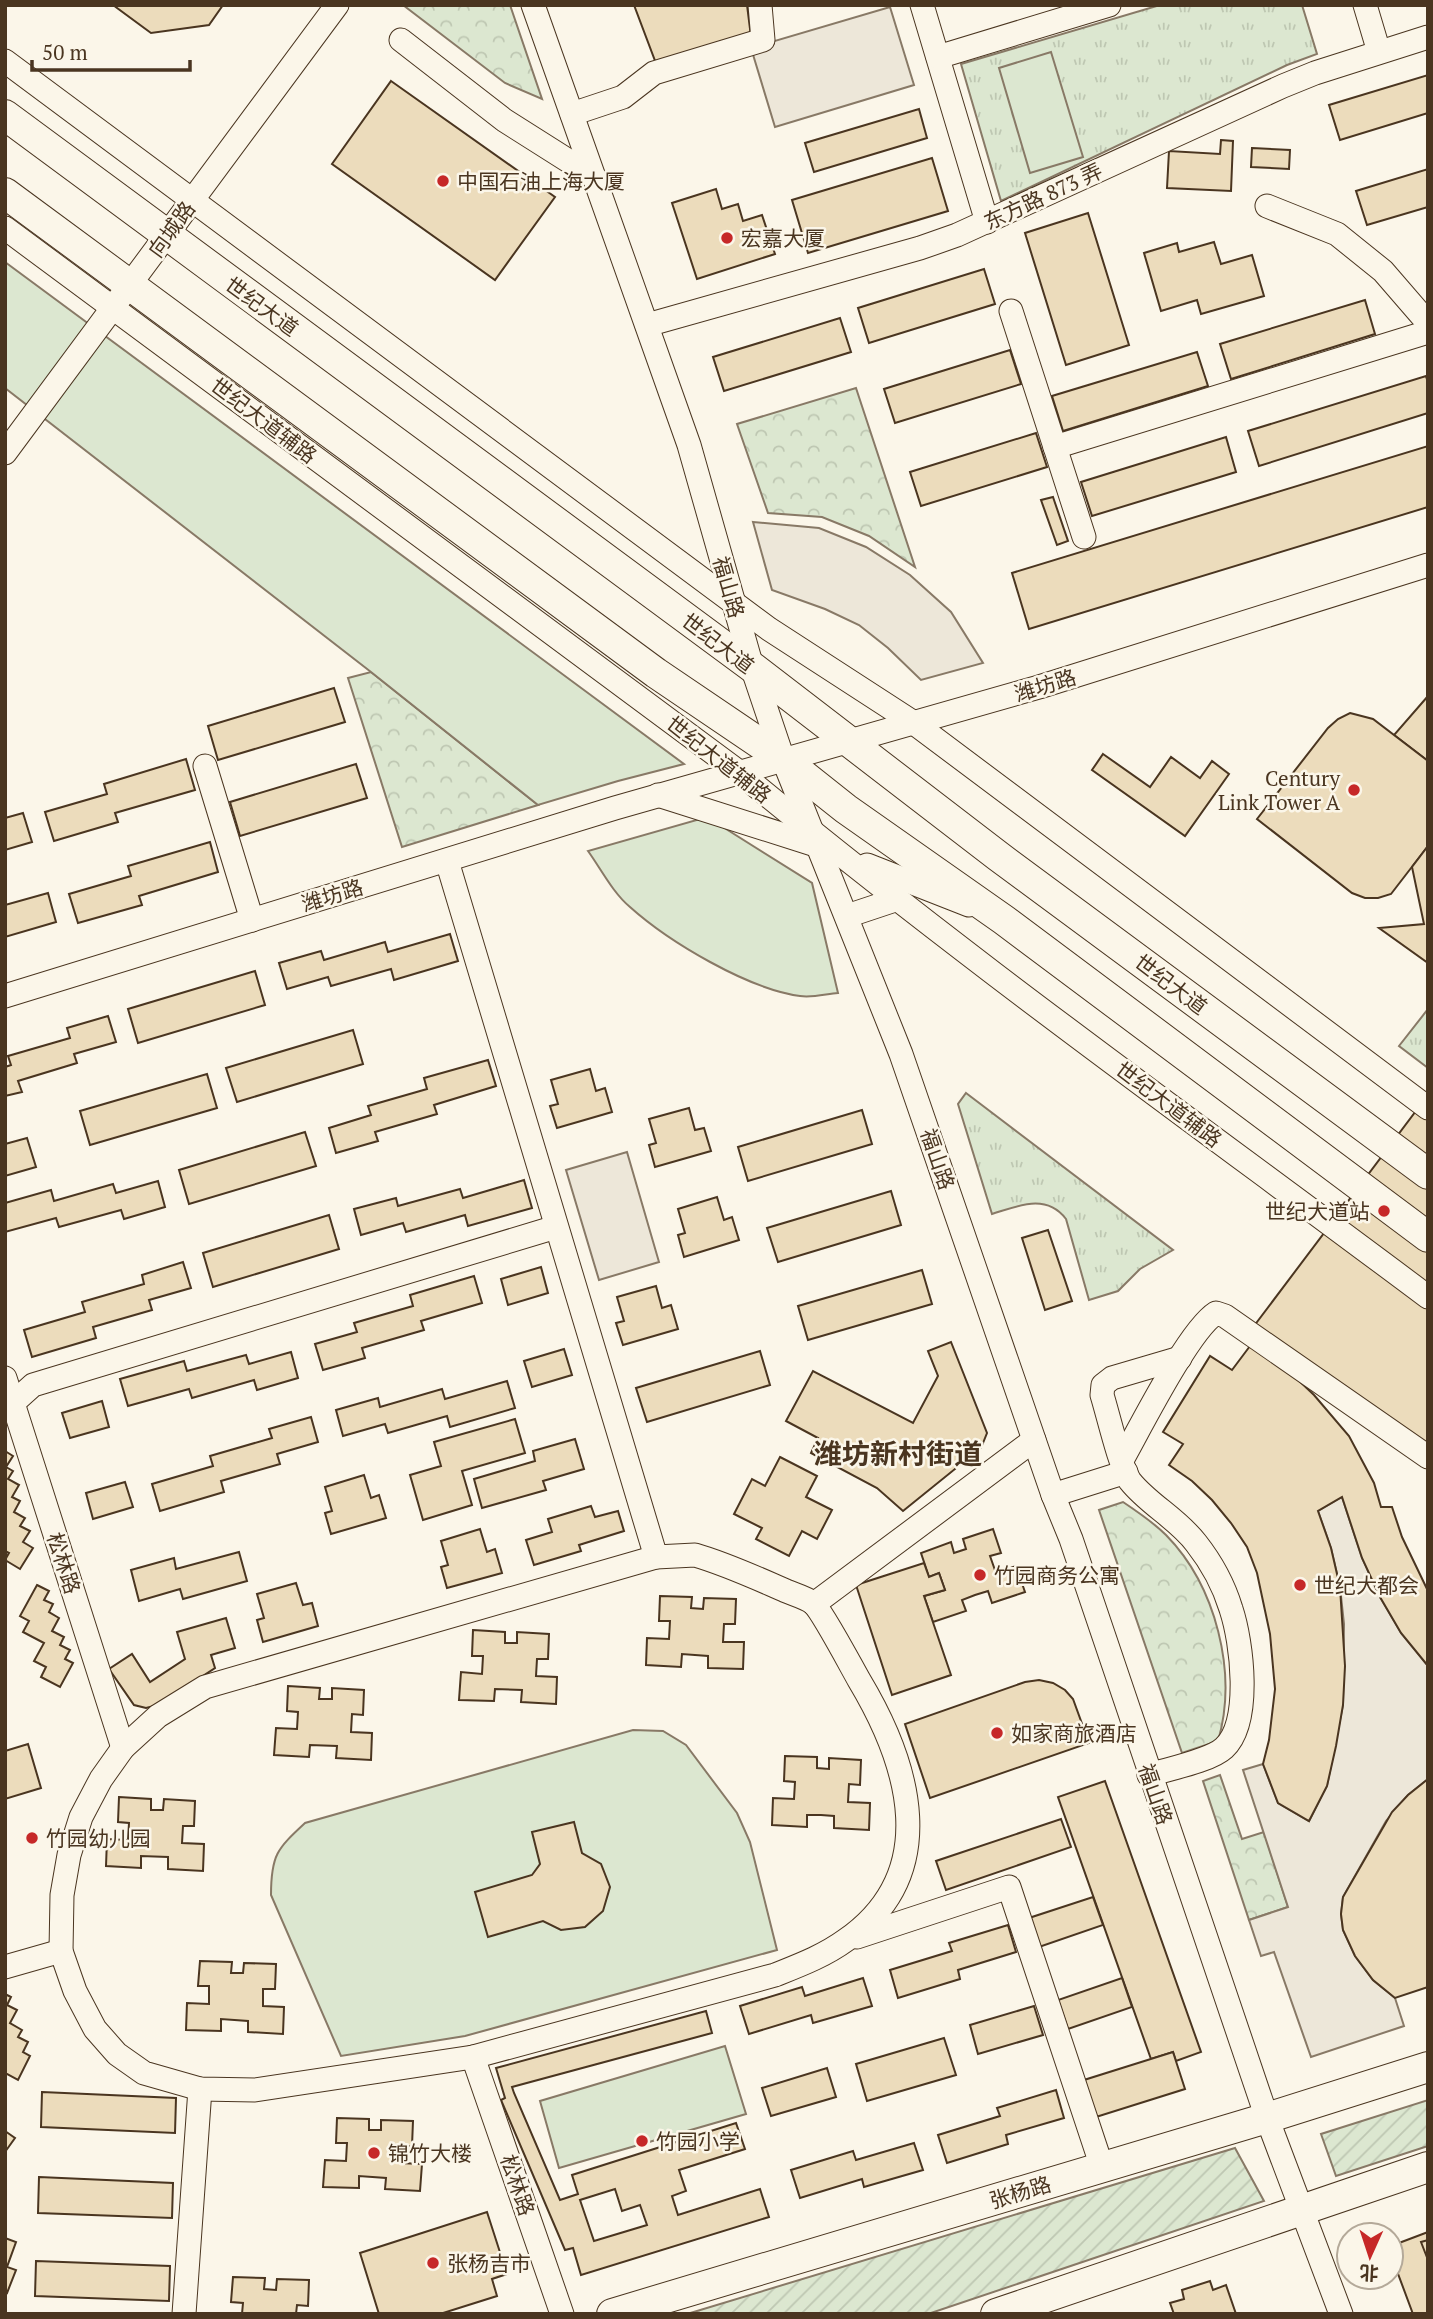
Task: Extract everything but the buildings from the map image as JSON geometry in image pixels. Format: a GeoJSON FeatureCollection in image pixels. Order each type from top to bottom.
{"type":"FeatureCollection","features":[{"type":"Feature","properties":{"kind":"main road","name":"世纪大道"},"geometry":{"type":"LineString","coordinates":[[5,115],[752,667],[998,856],[1428,1174]]}},
{"type":"Feature","properties":{"kind":"main road"},"geometry":{"type":"LineString","coordinates":[[5,193],[122,297],[783,759],[846,809],[1004,920],[1428,1237]]}},
{"type":"Feature","properties":{"kind":"main road","name":"张杨路"},"geometry":{"type":"LineString","coordinates":[[612,2314],[1267,2118],[1428,2067]]}},
{"type":"Feature","properties":{"kind":"main road"},"geometry":{"type":"LineString","coordinates":[[996,2314],[1428,2166]]}},
{"type":"Feature","properties":{"kind":"street","name":"向城路"},"geometry":{"type":"LineString","coordinates":[[5,453],[337,5]]}},
{"type":"Feature","properties":{"kind":"street","name":"福山路"},"geometry":{"type":"LineString","coordinates":[[533,5],[689,445],[752,667],[783,759],[823,844],[847,916],[901,1054],[1053,1495],[1071,1539],[1267,2118],[1341,2314]]}},
{"type":"Feature","properties":{"kind":"street"},"geometry":{"type":"LineString","coordinates":[[572,114],[623,97],[654,74],[763,40],[760,5]]}},
{"type":"Feature","properties":{"kind":"street"},"geometry":{"type":"LineString","coordinates":[[922,5],[987,222]]}},
{"type":"Feature","properties":{"kind":"street"},"geometry":{"type":"LineString","coordinates":[[937,57],[1109,5]]}},
{"type":"Feature","properties":{"kind":"street"},"geometry":{"type":"LineString","coordinates":[[1365,5],[1379,52]]}},
{"type":"Feature","properties":{"kind":"street","name":"东方路 873 弄"},"geometry":{"type":"LineString","coordinates":[[647,325],[920,248],[987,222],[1283,86],[1428,37]]}},
{"type":"Feature","properties":{"kind":"street"},"geometry":{"type":"LineString","coordinates":[[401,40],[504,120],[594,177]]}},
{"type":"Feature","properties":{"kind":"street"},"geometry":{"type":"LineString","coordinates":[[5,61],[769,629],[914,723],[1428,1108]]}},
{"type":"Feature","properties":{"kind":"street"},"geometry":{"type":"LineString","coordinates":[[1267,206],[1337,234],[1383,271],[1428,323]]}},
{"type":"Feature","properties":{"kind":"street","name":"世纪大道辅路"},"geometry":{"type":"LineString","coordinates":[[5,228],[122,297],[739,772],[823,844],[1428,1297]]}},
{"type":"Feature","properties":{"kind":"street"},"geometry":{"type":"LineString","coordinates":[[1011,311],[1084,537]]}},
{"type":"Feature","properties":{"kind":"street"},"geometry":{"type":"LineString","coordinates":[[1055,447],[1428,332]]}},
{"type":"Feature","properties":{"kind":"street","name":"潍坊路"},"geometry":{"type":"LineString","coordinates":[[5,996],[658,795],[1039,687],[1428,565]]}},
{"type":"Feature","properties":{"kind":"street"},"geometry":{"type":"LineString","coordinates":[[205,766],[251,920]]}},
{"type":"Feature","properties":{"kind":"street"},"geometry":{"type":"LineString","coordinates":[[658,795],[823,844],[1004,920]]}},
{"type":"Feature","properties":{"kind":"street"},"geometry":{"type":"LineString","coordinates":[[447,861],[656,1557]]}},
{"type":"Feature","properties":{"kind":"street"},"geometry":{"type":"LineString","coordinates":[[847,916],[898,899]]}},
{"type":"Feature","properties":{"kind":"street"},"geometry":{"type":"LineString","coordinates":[[9,1404],[33,1385],[556,1227]]}},
{"type":"Feature","properties":{"kind":"street"},"geometry":{"type":"LineString","coordinates":[[1053,1495],[1124,1466],[1180,1358],[1207,1318],[1216,1313],[1225,1316],[1428,1457]]}},
{"type":"Feature","properties":{"kind":"street"},"geometry":{"type":"LineString","coordinates":[[1149,1775],[1221,1751],[1233,1734],[1240,1710],[1241,1659],[1231,1608],[1208,1560],[1194,1540],[1131,1482],[1102,1395],[1103,1385],[1112,1378],[1180,1358]]}},
{"type":"Feature","properties":{"kind":"street","name":"松林路"},"geometry":{"type":"LineString","coordinates":[[5,1378],[9,1404],[123,1748]]}},
{"type":"Feature","properties":{"kind":"street"},"geometry":{"type":"LineString","coordinates":[[814,1604],[1034,1440]]}},
{"type":"Feature","properties":{"kind":"street"},"geometry":{"type":"LineString","coordinates":[[695,1555],[729,1565],[814,1604],[875,1706],[898,1762],[908,1817],[906,1851],[896,1886],[876,1914],[847,1940],[813,1960],[775,1975],[473,2057],[255,2090],[200,2089],[144,2073],[117,2054],[90,2019],[75,1991],[61,1951],[62,1895],[81,1817],[96,1788],[123,1748],[158,1716],[205,1687],[656,1557],[695,1555]]}},
{"type":"Feature","properties":{"kind":"street"},"geometry":{"type":"LineString","coordinates":[[847,1940],[1009,1887],[1102,2167]]}},
{"type":"Feature","properties":{"kind":"street"},"geometry":{"type":"LineString","coordinates":[[5,1967],[61,1951]]}},
{"type":"Feature","properties":{"kind":"street","name":"松林路"},"geometry":{"type":"LineString","coordinates":[[473,2057],[562,2314]]}},
{"type":"Feature","properties":{"kind":"street"},"geometry":{"type":"LineString","coordinates":[[184,2314],[200,2089]]}},
{"type":"Feature","properties":{"kind":"green space"},"geometry":{"type":"Polygon","coordinates":[[[403,5],[510,5],[542,99],[505,83],[403,5]]]}},
{"type":"Feature","properties":{"kind":"green space"},"geometry":{"type":"Polygon","coordinates":[[[1160,5],[1302,5],[1317,54],[1287,65],[1001,201],[961,64],[1160,5]]]}},
{"type":"Feature","properties":{"kind":"green space"},"geometry":{"type":"Polygon","coordinates":[[[1051,52],[1083,157],[1030,173],[999,68],[1051,52]]]}},
{"type":"Feature","properties":{"kind":"green space"},"geometry":{"type":"Polygon","coordinates":[[[5,262],[684,764],[538,805],[5,388],[5,262]]]}},
{"type":"Feature","properties":{"kind":"green space"},"geometry":{"type":"Polygon","coordinates":[[[856,388],[915,567],[869,536],[822,517],[768,513],[737,424],[856,388]]]}},
{"type":"Feature","properties":{"kind":"green space"},"geometry":{"type":"Polygon","coordinates":[[[371,672],[538,805],[402,847],[348,678],[371,672]]]}},
{"type":"Feature","properties":{"kind":"green space"},"geometry":{"type":"Polygon","coordinates":[[[707,817],[812,883],[838,993],[805,996],[779,992],[734,974],[687,949],[630,907],[613,888],[588,851],[707,817]]]}},
{"type":"Feature","properties":{"kind":"green space"},"geometry":{"type":"Polygon","coordinates":[[[1428,1009],[1428,1068],[1399,1046],[1428,1009]]]}},
{"type":"Feature","properties":{"kind":"green space"},"geometry":{"type":"Polygon","coordinates":[[[966,1093],[1173,1250],[1140,1269],[1118,1291],[1089,1300],[1066,1219],[1058,1211],[1050,1206],[1031,1204],[992,1214],[958,1104],[966,1093]]]}},
{"type":"Feature","properties":{"kind":"green space"},"geometry":{"type":"Polygon","coordinates":[[[1123,1502],[1161,1530],[1183,1556],[1210,1605],[1218,1632],[1224,1659],[1225,1687],[1224,1715],[1218,1741],[1182,1753],[1099,1510],[1123,1502]]]}},
{"type":"Feature","properties":{"kind":"green space"},"geometry":{"type":"Polygon","coordinates":[[[633,1730],[663,1731],[686,1745],[737,1813],[750,1842],[777,1950],[465,2036],[341,2056],[271,1895],[274,1861],[288,1840],[305,1823],[633,1730]]]}},
{"type":"Feature","properties":{"kind":"green space"},"geometry":{"type":"Polygon","coordinates":[[[1220,1775],[1242,1839],[1264,1832],[1288,1907],[1249,1920],[1203,1781],[1220,1775]]]}},
{"type":"Feature","properties":{"kind":"green space"},"geometry":{"type":"Polygon","coordinates":[[[725,2046],[746,2114],[559,2168],[540,2101],[725,2046]]]}},
{"type":"Feature","properties":{"kind":"green space"},"geometry":{"type":"Polygon","coordinates":[[[1428,2100],[1428,2146],[1336,2176],[1321,2134],[1428,2100]]]}},
{"type":"Feature","properties":{"kind":"green space"},"geometry":{"type":"Polygon","coordinates":[[[1235,2148],[1264,2201],[928,2314],[687,2314],[1235,2148]]]}},
{"type":"Feature","properties":{"kind":"shaded area"},"geometry":{"type":"Polygon","coordinates":[[[890,7],[914,85],[775,127],[751,48],[890,7]]]}},
{"type":"Feature","properties":{"kind":"shaded area"},"geometry":{"type":"Polygon","coordinates":[[[753,522],[819,528],[866,547],[910,575],[951,612],[983,663],[921,680],[859,625],[825,609],[772,590],[753,522]]]}},
{"type":"Feature","properties":{"kind":"shaded area"},"geometry":{"type":"Polygon","coordinates":[[[627,1152],[659,1262],[599,1280],[566,1170],[627,1152]]]}},
{"type":"Feature","properties":{"kind":"shaded area"},"geometry":{"type":"Polygon","coordinates":[[[1342,1497],[1362,1558],[1380,1597],[1401,1633],[1428,1666],[1428,1779],[1408,1795],[1386,1821],[1343,1897],[1341,1914],[1343,1930],[1355,1956],[1373,1980],[1395,1998],[1404,2026],[1311,2057],[1274,1952],[1261,1956],[1249,1920],[1288,1907],[1243,1770],[1263,1764],[1278,1803],[1309,1821],[1327,1786],[1343,1705],[1344,1624],[1340,1587],[1331,1548],[1318,1511],[1342,1497]]]}},
{"type":"Feature","properties":{"kind":"place","name":"中国石油上海大厦"},"geometry":{"type":"Point","coordinates":[443,181]}},
{"type":"Feature","properties":{"kind":"place","name":"宏嘉大厦"},"geometry":{"type":"Point","coordinates":[727,238]}},
{"type":"Feature","properties":{"kind":"place","name":"Century Link Tower A"},"geometry":{"type":"Point","coordinates":[1354,790]}},
{"type":"Feature","properties":{"kind":"place","name":"世纪大道站"},"geometry":{"type":"Point","coordinates":[1384,1211]}},
{"type":"Feature","properties":{"kind":"place","name":"竹园商务公寓"},"geometry":{"type":"Point","coordinates":[980,1575]}},
{"type":"Feature","properties":{"kind":"place","name":"世纪大都会"},"geometry":{"type":"Point","coordinates":[1300,1585]}},
{"type":"Feature","properties":{"kind":"place","name":"如家商旅酒店"},"geometry":{"type":"Point","coordinates":[997,1733]}},
{"type":"Feature","properties":{"kind":"place","name":"竹园幼儿园"},"geometry":{"type":"Point","coordinates":[32,1838]}},
{"type":"Feature","properties":{"kind":"place","name":"竹园小学"},"geometry":{"type":"Point","coordinates":[642,2141]}},
{"type":"Feature","properties":{"kind":"place","name":"锦竹大楼"},"geometry":{"type":"Point","coordinates":[374,2153]}},
{"type":"Feature","properties":{"kind":"place","name":"张杨吉市"},"geometry":{"type":"Point","coordinates":[433,2263]}},
{"type":"Feature","properties":{"kind":"district","name":"潍坊新村街道"},"geometry":{"type":"Point","coordinates":[898,1453]}}]}
